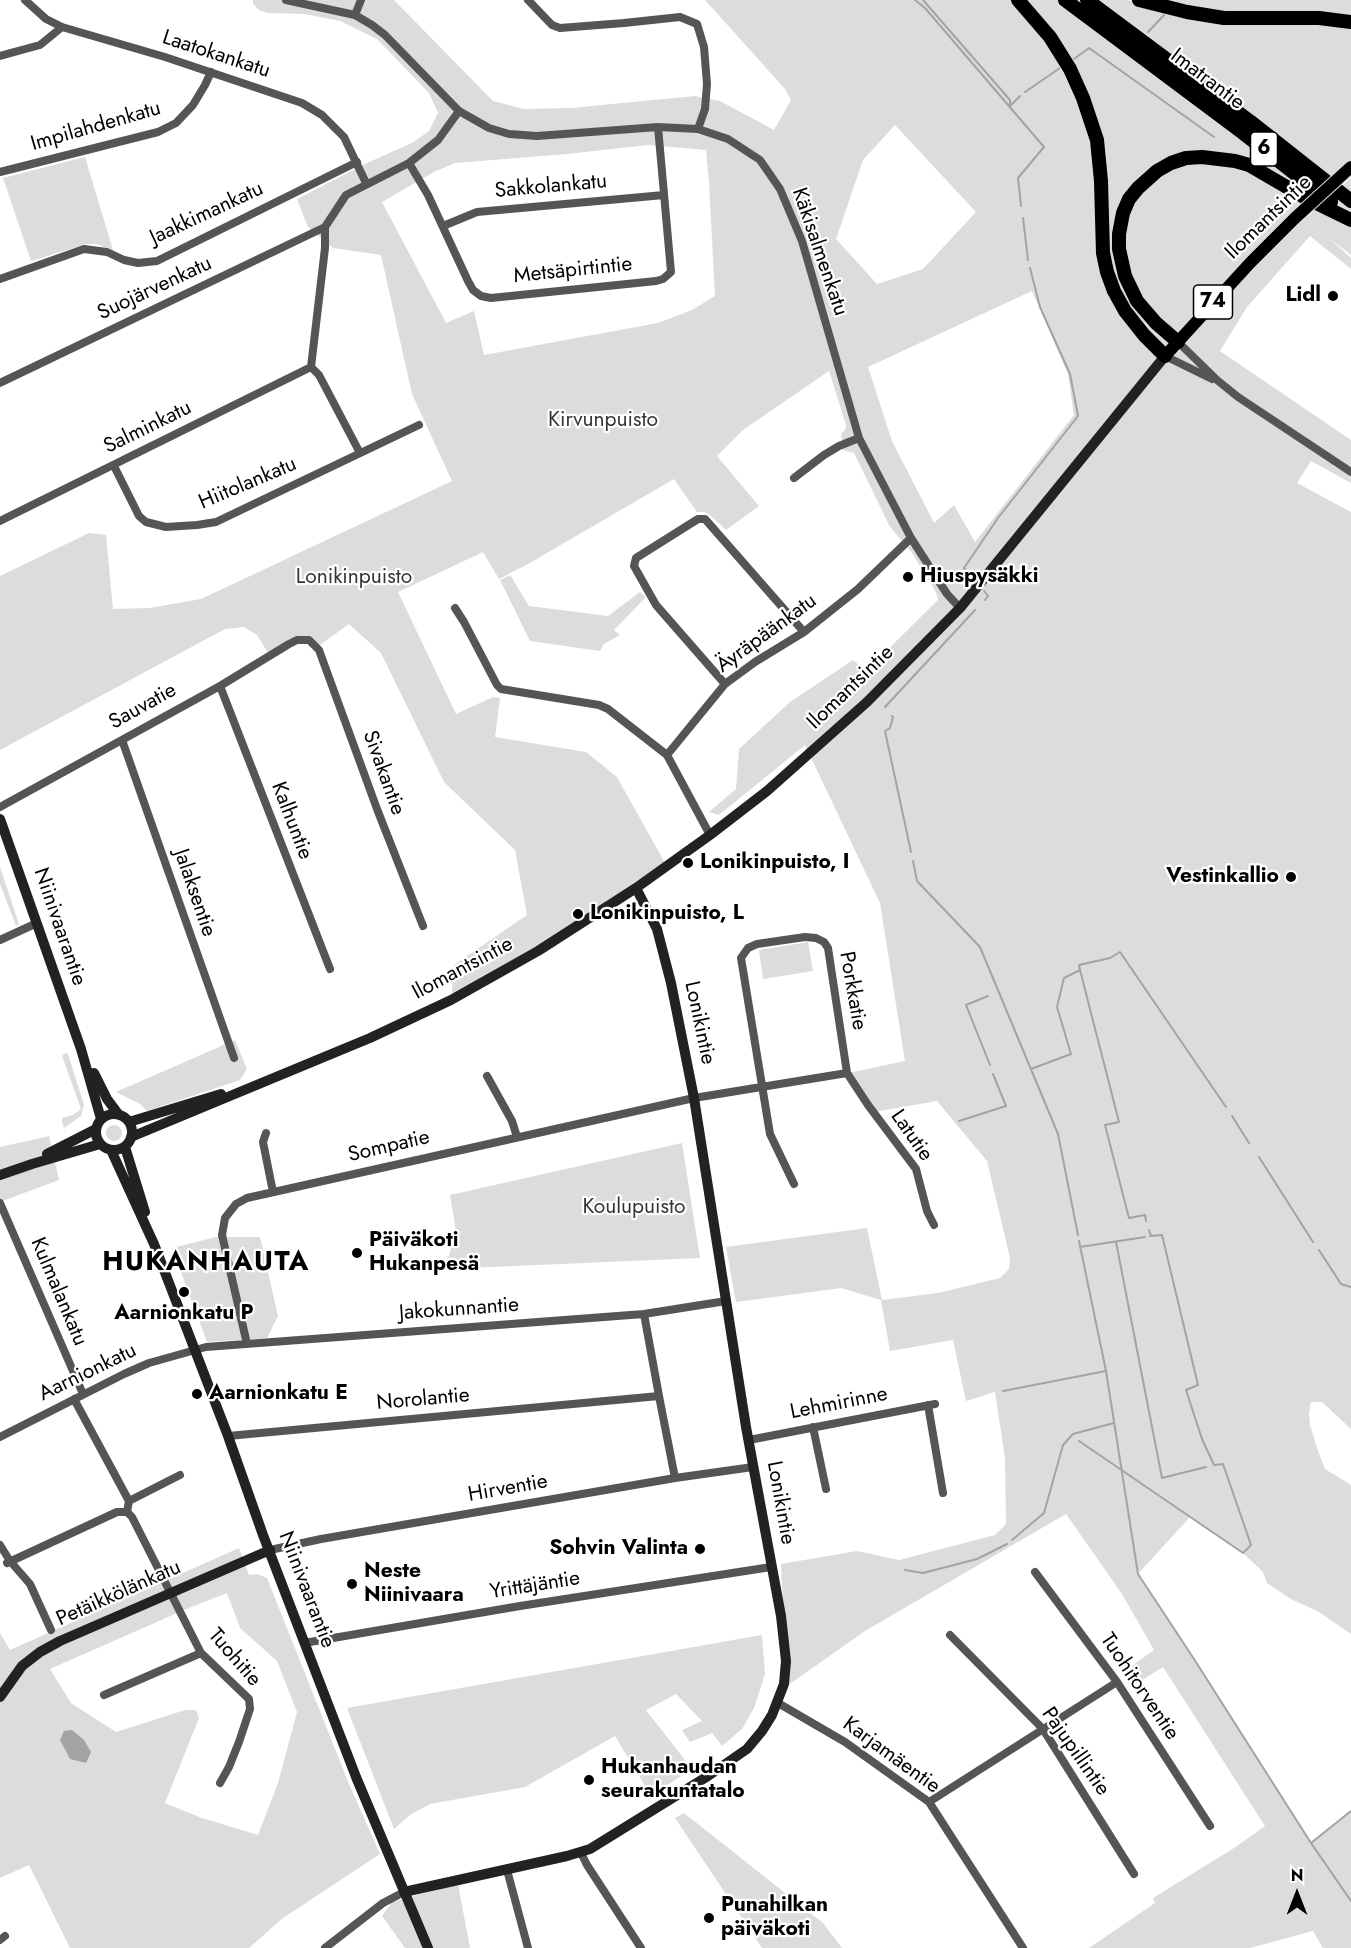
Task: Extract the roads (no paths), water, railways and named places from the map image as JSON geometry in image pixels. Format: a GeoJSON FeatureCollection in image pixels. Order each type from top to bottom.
{"type":"FeatureCollection","features":[{"type":"Feature","properties":{"kind":"highway"},"geometry":{"type":"LineString","coordinates":[[1018,0],[1050,37],[1070,69],[1083,98],[1097,140],[1101,180],[1103,253],[1107,272],[1125,311],[1165,356]]}},
{"type":"Feature","properties":{"kind":"highway","name":"Imatrantie"},"geometry":{"type":"LineString","coordinates":[[1065,0],[1243,133],[1351,220]]}},
{"type":"Feature","properties":{"kind":"highway","name":"Imatrantie"},"geometry":{"type":"LineString","coordinates":[[1088,0],[1251,122],[1351,201]]}},
{"type":"Feature","properties":{"kind":"highway"},"geometry":{"type":"LineString","coordinates":[[1139,0],[1170,9],[1224,18],[1319,18],[1351,22]]}},
{"type":"Feature","properties":{"kind":"highway"},"geometry":{"type":"LineString","coordinates":[[1178,342],[1156,323],[1137,301],[1125,276],[1119,249],[1119,234],[1130,199],[1138,188],[1157,171],[1186,158],[1235,160],[1249,165],[1304,197],[1351,220]]}},
{"type":"Feature","properties":{"kind":"main road","name":"Ilomantsintie"},"geometry":{"type":"LineString","coordinates":[[128,1142],[187,1112],[235,1095],[370,1038],[451,1000],[538,951],[636,888],[767,791],[867,702],[960,608],[1165,356],[1250,263],[1351,167]]}},
{"type":"Feature","properties":{"kind":"main road","name":"Niinivaarantie"},"geometry":{"type":"LineString","coordinates":[[0,819],[81,1048],[99,1124]]}},
{"type":"Feature","properties":{"kind":"main road","name":"Lonikintie"},"geometry":{"type":"LineString","coordinates":[[404,1892],[581,1852],[708,1776],[747,1749],[762,1731],[778,1703],[784,1684],[786,1661],[781,1616],[753,1467],[694,1098],[671,983],[659,937],[636,888]]}},
{"type":"Feature","properties":{"kind":"main road","name":"Niinivaarantie"},"geometry":{"type":"LineString","coordinates":[[81,1048],[107,1099],[119,1115]]}},
{"type":"Feature","properties":{"kind":"main road","name":"Ilomantsintie"},"geometry":{"type":"LineString","coordinates":[[129,1122],[184,1104],[256,1085]]}},
{"type":"Feature","properties":{"kind":"main road"},"geometry":{"type":"LineString","coordinates":[[32,1164],[99,1124],[110,1114],[119,1115],[129,1122],[128,1142],[111,1150],[100,1143],[96,1136],[99,1124]]}},
{"type":"Feature","properties":{"kind":"main road","name":"Niinivaarantie"},"geometry":{"type":"LineString","coordinates":[[128,1142],[154,1244]]}},
{"type":"Feature","properties":{"kind":"main road"},"geometry":{"type":"LineString","coordinates":[[0,1176],[100,1143]]}},
{"type":"Feature","properties":{"kind":"main road","name":"Niinivaarantie"},"geometry":{"type":"LineString","coordinates":[[111,1150],[154,1244],[356,1777],[428,1948]]}},
{"type":"Feature","properties":{"kind":"main road","name":"Petäikkölänkatu"},"geometry":{"type":"LineString","coordinates":[[0,1697],[22,1666],[40,1652],[60,1641],[270,1550]]}},
{"type":"Feature","properties":{"kind":"street","name":"Laatokankatu"},"geometry":{"type":"LineString","coordinates":[[25,0],[46,19],[62,27],[211,72],[302,103],[334,125],[344,137],[366,183]]}},
{"type":"Feature","properties":{"kind":"street"},"geometry":{"type":"LineString","coordinates":[[286,0],[355,15],[362,0]]}},
{"type":"Feature","properties":{"kind":"street"},"geometry":{"type":"LineString","coordinates":[[528,0],[552,25],[560,28],[680,17],[697,24],[704,47],[707,84],[705,110],[698,129]]}},
{"type":"Feature","properties":{"kind":"street","name":"Käkisalmenkatu"},"geometry":{"type":"LineString","coordinates":[[355,15],[386,35],[459,111],[489,128],[509,134],[537,136],[658,127],[698,129],[728,139],[760,160],[780,189],[802,241],[859,438],[911,538],[947,594],[960,608]]}},
{"type":"Feature","properties":{"kind":"street"},"geometry":{"type":"LineString","coordinates":[[0,57],[40,45],[62,27]]}},
{"type":"Feature","properties":{"kind":"street","name":"Impilahdenkatu"},"geometry":{"type":"LineString","coordinates":[[0,172],[158,132],[176,123],[193,105],[206,85],[211,72]]}},
{"type":"Feature","properties":{"kind":"street"},"geometry":{"type":"LineString","coordinates":[[360,453],[319,375],[311,367],[325,227],[345,195],[409,163],[438,140],[459,111]]}},
{"type":"Feature","properties":{"kind":"street","name":"Metsäpirtintie"},"geometry":{"type":"LineString","coordinates":[[409,163],[443,225],[468,281],[473,290],[481,296],[491,298],[656,281],[669,276],[671,272],[658,127]]}},
{"type":"Feature","properties":{"kind":"street","name":"Jaakkimankatu"},"geometry":{"type":"LineString","coordinates":[[0,279],[84,249],[107,252],[124,260],[138,263],[157,261],[357,162]]}},
{"type":"Feature","properties":{"kind":"street","name":"Sakkolankatu"},"geometry":{"type":"LineString","coordinates":[[443,225],[477,212],[664,195]]}},
{"type":"Feature","properties":{"kind":"street","name":"Suojärvenkatu"},"geometry":{"type":"LineString","coordinates":[[0,383],[325,227]]}},
{"type":"Feature","properties":{"kind":"street"},"geometry":{"type":"LineString","coordinates":[[1178,342],[1217,381]]}},
{"type":"Feature","properties":{"kind":"street"},"geometry":{"type":"LineString","coordinates":[[1165,356],[1217,381],[1351,472]]}},
{"type":"Feature","properties":{"kind":"street","name":"Salminkatu"},"geometry":{"type":"LineString","coordinates":[[0,522],[311,367]]}},
{"type":"Feature","properties":{"kind":"street","name":"Hiitolankatu"},"geometry":{"type":"LineString","coordinates":[[114,466],[139,516],[155,525],[178,527],[216,522],[419,425]]}},
{"type":"Feature","properties":{"kind":"street"},"geometry":{"type":"LineString","coordinates":[[794,478],[824,454],[859,438]]}},
{"type":"Feature","properties":{"kind":"street"},"geometry":{"type":"LineString","coordinates":[[725,684],[656,604],[634,566],[636,558],[698,519],[705,519],[804,632]]}},
{"type":"Feature","properties":{"kind":"street","name":"Äyräpäänkatu"},"geometry":{"type":"LineString","coordinates":[[667,755],[725,684],[755,662],[804,632],[858,589],[911,538]]}},
{"type":"Feature","properties":{"kind":"street"},"geometry":{"type":"LineString","coordinates":[[454,608],[501,689],[599,705],[608,709],[667,755],[710,835]]}},
{"type":"Feature","properties":{"kind":"street","name":"Sauvatie"},"geometry":{"type":"LineString","coordinates":[[0,807],[220,686],[289,644],[304,639]]}},
{"type":"Feature","properties":{"kind":"street","name":"Sivakantie"},"geometry":{"type":"LineString","coordinates":[[304,639],[309,640],[319,650],[376,809],[423,926]]}},
{"type":"Feature","properties":{"kind":"street","name":"Kalhuntie"},"geometry":{"type":"LineString","coordinates":[[220,686],[330,969]]}},
{"type":"Feature","properties":{"kind":"street","name":"Jalaksentie"},"geometry":{"type":"LineString","coordinates":[[122,740],[234,1058]]}},
{"type":"Feature","properties":{"kind":"street"},"geometry":{"type":"LineString","coordinates":[[0,940],[37,923]]}},
{"type":"Feature","properties":{"kind":"street","name":"Porkkatie"},"geometry":{"type":"LineString","coordinates":[[761,1087],[740,965],[744,952],[757,944],[805,937],[816,938],[824,942],[828,948],[847,1073]]}},
{"type":"Feature","properties":{"kind":"street"},"geometry":{"type":"LineString","coordinates":[[694,1098],[847,1073]]}},
{"type":"Feature","properties":{"kind":"street","name":"Latutie"},"geometry":{"type":"LineString","coordinates":[[847,1073],[916,1169],[927,1211],[934,1225]]}},
{"type":"Feature","properties":{"kind":"street"},"geometry":{"type":"LineString","coordinates":[[487,1076],[512,1121],[517,1137]]}},
{"type":"Feature","properties":{"kind":"street"},"geometry":{"type":"LineString","coordinates":[[761,1087],[770,1134],[794,1184]]}},
{"type":"Feature","properties":{"kind":"street","name":"Sompatie"},"geometry":{"type":"LineString","coordinates":[[247,1344],[222,1235],[225,1218],[236,1204],[247,1198],[694,1098]]}},
{"type":"Feature","properties":{"kind":"street"},"geometry":{"type":"LineString","coordinates":[[266,1133],[263,1142],[273,1192]]}},
{"type":"Feature","properties":{"kind":"street","name":"Kulmalankatu"},"geometry":{"type":"LineString","coordinates":[[0,1203],[83,1394]]}},
{"type":"Feature","properties":{"kind":"street","name":"Jakokunnantie"},"geometry":{"type":"LineString","coordinates":[[194,1349],[644,1314],[726,1301]]}},
{"type":"Feature","properties":{"kind":"street"},"geometry":{"type":"LineString","coordinates":[[644,1314],[675,1478]]}},
{"type":"Feature","properties":{"kind":"street","name":"Aarnionkatu"},"geometry":{"type":"LineString","coordinates":[[0,1437],[149,1363],[194,1349]]}},
{"type":"Feature","properties":{"kind":"street","name":"Norolantie"},"geometry":{"type":"LineString","coordinates":[[228,1436],[659,1396]]}},
{"type":"Feature","properties":{"kind":"street"},"geometry":{"type":"LineString","coordinates":[[9,1562],[117,1512],[127,1512],[129,1501],[74,1399]]}},
{"type":"Feature","properties":{"kind":"street","name":"Lehmirinne"},"geometry":{"type":"LineString","coordinates":[[749,1440],[932,1405],[943,1493]]}},
{"type":"Feature","properties":{"kind":"street"},"geometry":{"type":"LineString","coordinates":[[813,1427],[826,1489]]}},
{"type":"Feature","properties":{"kind":"street","name":"Hirventie"},"geometry":{"type":"LineString","coordinates":[[270,1550],[321,1539],[675,1478],[753,1467]]}},
{"type":"Feature","properties":{"kind":"street"},"geometry":{"type":"LineString","coordinates":[[129,1501],[180,1475]]}},
{"type":"Feature","properties":{"kind":"street","name":"Tuohitie"},"geometry":{"type":"LineString","coordinates":[[127,1512],[132,1517],[201,1653],[249,1699],[250,1709],[239,1742],[230,1767],[220,1783]]}},
{"type":"Feature","properties":{"kind":"street"},"geometry":{"type":"LineString","coordinates":[[0,1545],[9,1562],[30,1584],[51,1630]]}},
{"type":"Feature","properties":{"kind":"street","name":"Yrittäjäntie"},"geometry":{"type":"LineString","coordinates":[[304,1643],[520,1606],[771,1567]]}},
{"type":"Feature","properties":{"kind":"street","name":"Tuohitorventie"},"geometry":{"type":"LineString","coordinates":[[1035,1572],[1117,1682],[1210,1826]]}},
{"type":"Feature","properties":{"kind":"street","name":"Pajupillintie"},"geometry":{"type":"LineString","coordinates":[[950,1635],[1042,1729],[1134,1874]]}},
{"type":"Feature","properties":{"kind":"street"},"geometry":{"type":"LineString","coordinates":[[104,1695],[201,1653]]}},
{"type":"Feature","properties":{"kind":"street"},"geometry":{"type":"LineString","coordinates":[[928,1802],[1117,1682]]}},
{"type":"Feature","properties":{"kind":"street","name":"Karjamäentie"},"geometry":{"type":"LineString","coordinates":[[778,1703],[845,1742],[928,1802],[1023,1948]]}},
{"type":"Feature","properties":{"kind":"street"},"geometry":{"type":"LineString","coordinates":[[581,1852],[587,1865],[641,1948]]}},
{"type":"Feature","properties":{"kind":"street"},"geometry":{"type":"LineString","coordinates":[[507,1869],[528,1948]]}},
{"type":"Feature","properties":{"kind":"street"},"geometry":{"type":"LineString","coordinates":[[326,1948],[383,1903],[404,1892]]}},
{"type":"Feature","properties":{"kind":"waterway"},"geometry":{"type":"LineString","coordinates":[[915,0],[925,8],[1044,147],[1018,178],[1021,206]]}},
{"type":"Feature","properties":{"kind":"waterway"},"geometry":{"type":"LineString","coordinates":[[923,0],[1010,100],[1010,105]]}},
{"type":"Feature","properties":{"kind":"waterway"},"geometry":{"type":"LineString","coordinates":[[1148,32],[1166,13]]}},
{"type":"Feature","properties":{"kind":"waterway"},"geometry":{"type":"LineString","coordinates":[[1074,59],[1089,48],[1214,137]]}},
{"type":"Feature","properties":{"kind":"waterway"},"geometry":{"type":"LineString","coordinates":[[1025,92],[1060,68]]}},
{"type":"Feature","properties":{"kind":"waterway"},"geometry":{"type":"LineString","coordinates":[[1010,106],[1020,96]]}},
{"type":"Feature","properties":{"kind":"waterway"},"geometry":{"type":"LineString","coordinates":[[1023,218],[1028,260]]}},
{"type":"Feature","properties":{"kind":"waterway"},"geometry":{"type":"LineString","coordinates":[[974,579],[964,568],[998,518],[1078,416],[1070,374],[1040,307],[1030,268]]}},
{"type":"Feature","properties":{"kind":"waterway"},"geometry":{"type":"LineString","coordinates":[[984,591],[988,596],[985,600]]}},
{"type":"Feature","properties":{"kind":"waterway"},"geometry":{"type":"LineString","coordinates":[[885,707],[975,610]]}},
{"type":"Feature","properties":{"kind":"waterway"},"geometry":{"type":"LineString","coordinates":[[892,716],[890,728],[885,731],[911,852]]}},
{"type":"Feature","properties":{"kind":"waterway"},"geometry":{"type":"LineString","coordinates":[[913,861],[917,881],[980,947],[1058,1134],[1078,1235]]}},
{"type":"Feature","properties":{"kind":"waterway"},"geometry":{"type":"LineString","coordinates":[[1031,1069],[1071,1054],[1057,1007],[1064,978],[1080,970],[1079,965],[1110,958],[1120,952],[1226,1107]]}},
{"type":"Feature","properties":{"kind":"waterway"},"geometry":{"type":"LineString","coordinates":[[1080,970],[1119,1122],[1105,1125],[1129,1218],[1145,1215],[1146,1221]]}},
{"type":"Feature","properties":{"kind":"waterway"},"geometry":{"type":"LineString","coordinates":[[988,996],[966,1005],[990,1065]]}},
{"type":"Feature","properties":{"kind":"waterway"},"geometry":{"type":"LineString","coordinates":[[959,1121],[1006,1106],[993,1074]]}},
{"type":"Feature","properties":{"kind":"waterway"},"geometry":{"type":"LineString","coordinates":[[1232,1116],[1249,1143]]}},
{"type":"Feature","properties":{"kind":"waterway"},"geometry":{"type":"LineString","coordinates":[[1259,1157],[1313,1242]]}},
{"type":"Feature","properties":{"kind":"waterway"},"geometry":{"type":"LineString","coordinates":[[1149,1230],[1151,1236]]}},
{"type":"Feature","properties":{"kind":"waterway"},"geometry":{"type":"LineString","coordinates":[[1150,1236],[1162,1235],[1198,1385],[1186,1390],[1202,1439],[1216,1465]]}},
{"type":"Feature","properties":{"kind":"waterway"},"geometry":{"type":"LineString","coordinates":[[1080,1247],[1145,1237]]}},
{"type":"Feature","properties":{"kind":"waterway"},"geometry":{"type":"LineString","coordinates":[[1079,1241],[1106,1371],[1138,1574],[1311,1843],[1351,1901]]}},
{"type":"Feature","properties":{"kind":"waterway"},"geometry":{"type":"LineString","coordinates":[[1116,1242],[1162,1478],[1206,1467]]}},
{"type":"Feature","properties":{"kind":"waterway"},"geometry":{"type":"LineString","coordinates":[[1319,1250],[1341,1284],[1351,1287]]}},
{"type":"Feature","properties":{"kind":"waterway"},"geometry":{"type":"LineString","coordinates":[[1003,1391],[1106,1371]]}},
{"type":"Feature","properties":{"kind":"waterway"},"geometry":{"type":"LineString","coordinates":[[1012,1540],[1044,1513],[1063,1445],[1073,1434],[1114,1423]]}},
{"type":"Feature","properties":{"kind":"waterway"},"geometry":{"type":"LineString","coordinates":[[1079,1441],[1243,1553],[1251,1545],[1223,1464],[1215,1465]]}},
{"type":"Feature","properties":{"kind":"waterway"},"geometry":{"type":"LineString","coordinates":[[905,1570],[923,1573],[977,1559],[1007,1544]]}},
{"type":"Feature","properties":{"kind":"waterway"},"geometry":{"type":"LineString","coordinates":[[1311,1843],[1351,1811]]}},
{"type":"Feature","properties":{"kind":"place","name":"Lidl"},"geometry":{"type":"Point","coordinates":[1333,296]}},
{"type":"Feature","properties":{"kind":"place","name":"Hiuspysäkki"},"geometry":{"type":"Point","coordinates":[908,577]}},
{"type":"Feature","properties":{"kind":"place","name":"Lonikinpuisto, I"},"geometry":{"type":"Point","coordinates":[688,863]}},
{"type":"Feature","properties":{"kind":"place","name":"Vestinkallio"},"geometry":{"type":"Point","coordinates":[1291,877]}},
{"type":"Feature","properties":{"kind":"place","name":"Lonikinpuisto, L"},"geometry":{"type":"Point","coordinates":[578,914]}},
{"type":"Feature","properties":{"kind":"place","name":"Päiväkoti Hukanpesä"},"geometry":{"type":"Point","coordinates":[357,1253]}},
{"type":"Feature","properties":{"kind":"place","name":"Aarnionkatu P"},"geometry":{"type":"Point","coordinates":[184,1292]}},
{"type":"Feature","properties":{"kind":"place","name":"Aarnionkatu E"},"geometry":{"type":"Point","coordinates":[197,1394]}},
{"type":"Feature","properties":{"kind":"place","name":"Sohvin Valinta"},"geometry":{"type":"Point","coordinates":[700,1549]}},
{"type":"Feature","properties":{"kind":"place","name":"Neste Niinivaara"},"geometry":{"type":"Point","coordinates":[352,1584]}},
{"type":"Feature","properties":{"kind":"place","name":"Hukanhaudan seurakuntatalo"},"geometry":{"type":"Point","coordinates":[589,1780]}},
{"type":"Feature","properties":{"kind":"place","name":"Punahilkan päiväkoti"},"geometry":{"type":"Point","coordinates":[709,1918]}},
{"type":"Feature","properties":{"kind":"district","name":"HUKANHAUTA"},"geometry":{"type":"Point","coordinates":[206,1263]}},
{"type":"Feature","properties":{"kind":"park label","name":"Kirvunpuisto"},"geometry":{"type":"Point","coordinates":[603,421]}},
{"type":"Feature","properties":{"kind":"park label","name":"Lonikinpuisto"},"geometry":{"type":"Point","coordinates":[354,578]}},
{"type":"Feature","properties":{"kind":"park label","name":"Koulupuisto"},"geometry":{"type":"Point","coordinates":[634,1208]}}]}
